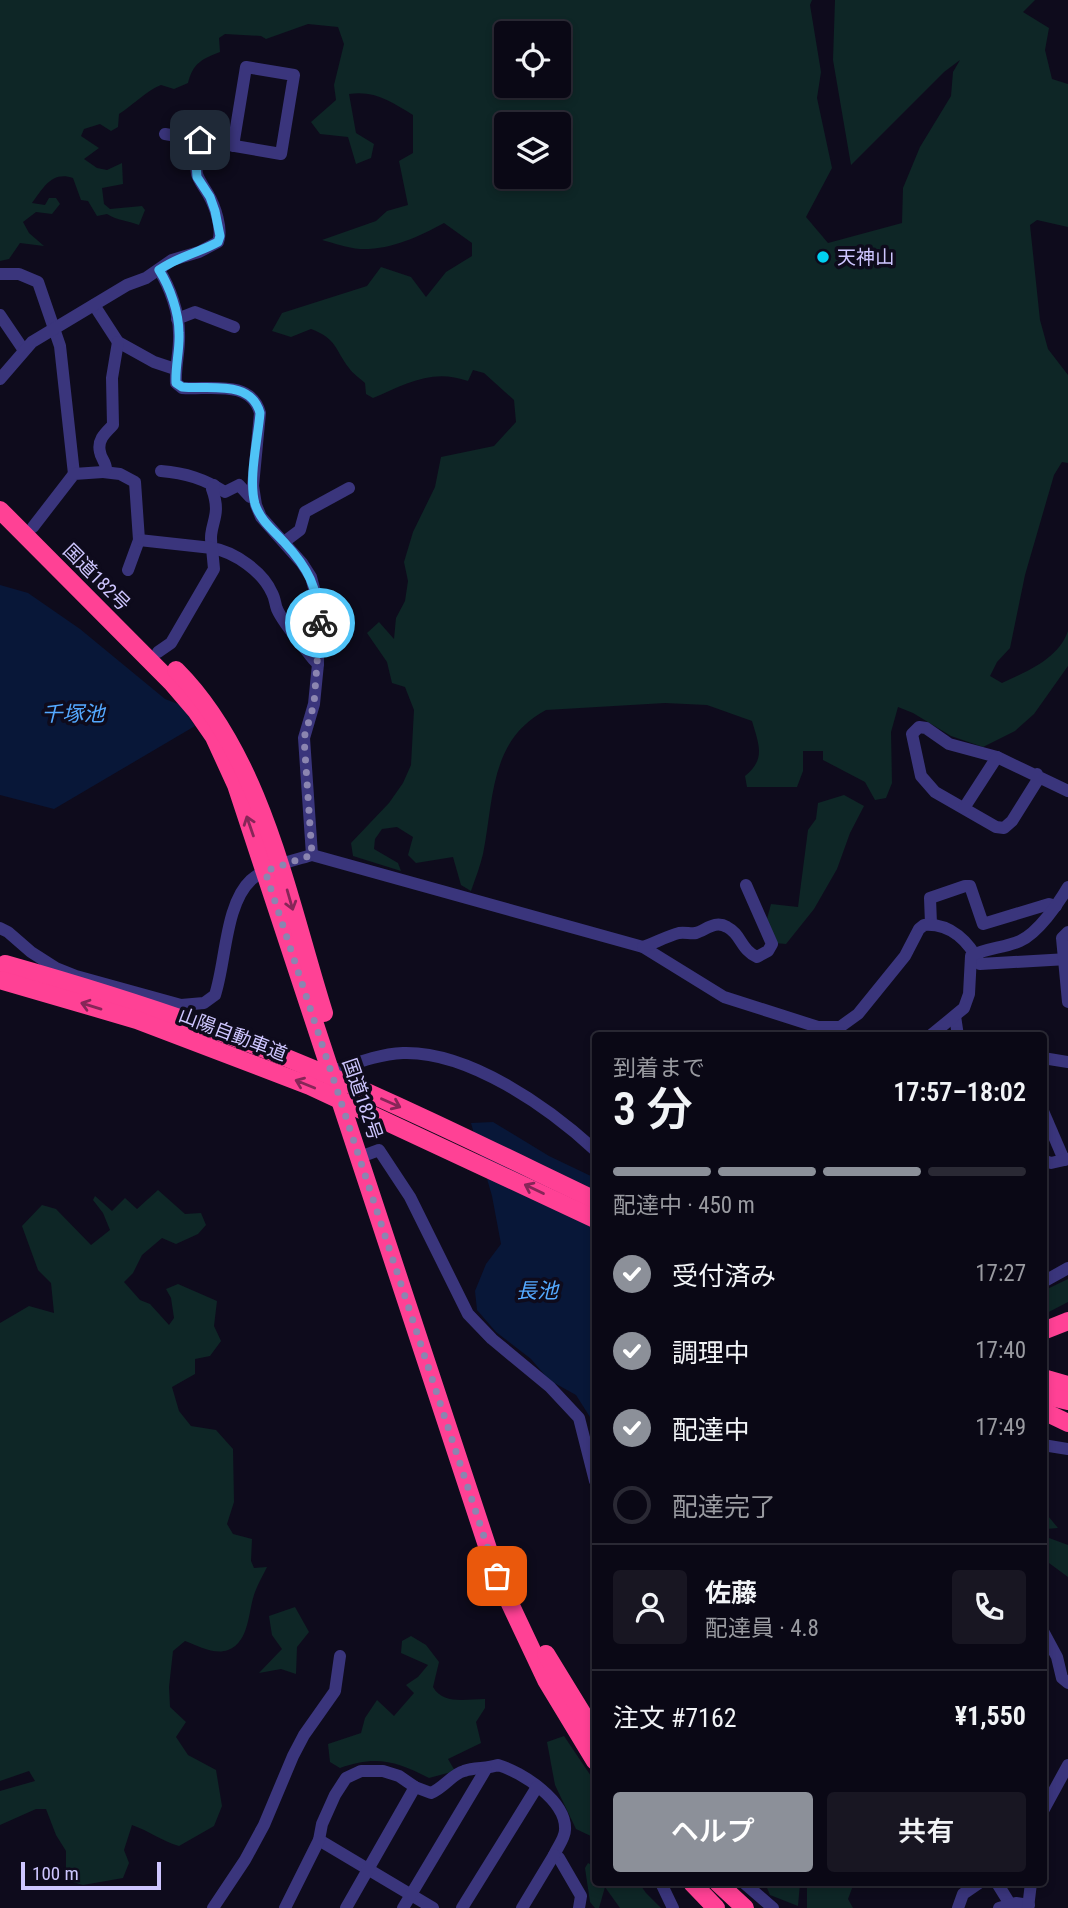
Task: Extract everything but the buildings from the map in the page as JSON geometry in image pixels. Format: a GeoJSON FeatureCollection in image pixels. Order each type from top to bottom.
{"type":"FeatureCollection","features":[{"type":"Feature","properties":{"kind":"highway","name":"国道182号"},"geometry":{"type":"LineString","coordinates":[[0,494],[158,652],[206,703],[225,732],[247,778],[272,868],[336,1070],[508,1572],[528,1620],[556,1673],[592,1729]]}},
{"type":"Feature","properties":{"kind":"highway","name":"国道182号"},"geometry":{"type":"LineString","coordinates":[[0,510],[172,683],[196,711],[214,737],[272,868]]}},
{"type":"Feature","properties":{"kind":"highway","name":"山陽自動車道"},"geometry":{"type":"LineString","coordinates":[[2,969],[142,1004],[271,1051],[400,1107],[592,1199]]}},
{"type":"Feature","properties":{"kind":"highway","name":"山陽自動車道"},"geometry":{"type":"LineString","coordinates":[[2,969],[310,1086],[592,1218]]}},
{"type":"Feature","properties":{"kind":"highway","name":"国道182号"},"geometry":{"type":"LineString","coordinates":[[365,1155],[497,1576],[545,1680],[592,1756]]}},
{"type":"Feature","properties":{"kind":"highway"},"geometry":{"type":"LineString","coordinates":[[1047,1329],[1068,1321]]}},
{"type":"Feature","properties":{"kind":"highway"},"geometry":{"type":"LineString","coordinates":[[1047,1379],[1068,1384]]}},
{"type":"Feature","properties":{"kind":"highway"},"geometry":{"type":"LineString","coordinates":[[1047,1396],[1068,1401]]}},
{"type":"Feature","properties":{"kind":"highway"},"geometry":{"type":"LineString","coordinates":[[1047,1413],[1068,1423]]}},
{"type":"Feature","properties":{"kind":"highway"},"geometry":{"type":"LineString","coordinates":[[695,1886],[716,1908]]}},
{"type":"Feature","properties":{"kind":"highway"},"geometry":{"type":"LineString","coordinates":[[712,1886],[732,1908]]}},
{"type":"Feature","properties":{"kind":"highway"},"geometry":{"type":"LineString","coordinates":[[721,1886],[745,1908]]}},
{"type":"Feature","properties":{"kind":"street"},"geometry":{"type":"LineString","coordinates":[[165,134],[233,146],[281,154],[294,75],[246,67],[233,146]]}},
{"type":"Feature","properties":{"kind":"street"},"geometry":{"type":"LineString","coordinates":[[0,379],[23,349],[53,329],[127,285],[159,270],[172,260],[199,252],[218,242],[220,236],[210,197],[197,177],[196,163],[200,140]]}},
{"type":"Feature","properties":{"kind":"street"},"geometry":{"type":"LineString","coordinates":[[159,270],[166,280],[177,319],[179,334],[176,383],[182,387],[239,390],[258,403],[260,413],[254,498],[261,517],[302,563],[316,591],[320,623],[318,664],[314,704],[304,738],[312,855]]}},
{"type":"Feature","properties":{"kind":"street"},"geometry":{"type":"LineString","coordinates":[[0,274],[19,274],[38,282],[63,362],[74,474],[33,527]]}},
{"type":"Feature","properties":{"kind":"street"},"geometry":{"type":"LineString","coordinates":[[94,305],[118,342],[154,362],[175,369]]}},
{"type":"Feature","properties":{"kind":"street"},"geometry":{"type":"LineString","coordinates":[[177,319],[195,312],[234,327]]}},
{"type":"Feature","properties":{"kind":"street"},"geometry":{"type":"LineString","coordinates":[[0,315],[23,349]]}},
{"type":"Feature","properties":{"kind":"street"},"geometry":{"type":"LineString","coordinates":[[103,472],[106,464],[100,452],[101,438],[113,425],[112,378],[118,342]]}},
{"type":"Feature","properties":{"kind":"street"},"geometry":{"type":"LineString","coordinates":[[161,471],[184,473],[225,492],[239,485],[254,498]]}},
{"type":"Feature","properties":{"kind":"street"},"geometry":{"type":"LineString","coordinates":[[74,474],[120,474],[135,482],[139,540],[128,570]]}},
{"type":"Feature","properties":{"kind":"street"},"geometry":{"type":"LineString","coordinates":[[158,652],[171,643],[214,569],[210,536],[218,511],[212,489],[214,485]]}},
{"type":"Feature","properties":{"kind":"street"},"geometry":{"type":"LineString","coordinates":[[284,542],[300,530],[305,512],[349,488]]}},
{"type":"Feature","properties":{"kind":"street"},"geometry":{"type":"LineString","coordinates":[[139,540],[212,548],[230,553],[256,573],[272,592],[277,609],[284,620],[318,664]]}},
{"type":"Feature","properties":{"kind":"street"},"geometry":{"type":"LineString","coordinates":[[1037,774],[1037,781],[1012,821],[1004,828],[996,827],[935,792],[921,776],[912,734],[919,727],[926,728],[949,744],[997,757],[1037,774],[1068,791]]}},
{"type":"Feature","properties":{"kind":"street"},"geometry":{"type":"LineString","coordinates":[[964,808],[997,757]]}},
{"type":"Feature","properties":{"kind":"street"},"geometry":{"type":"LineString","coordinates":[[0,928],[56,968],[76,976],[181,1005],[204,1003],[215,995],[238,897],[251,879],[272,868],[312,855],[643,947],[724,997],[818,1027],[833,1029],[846,1024],[858,1014],[905,956],[919,929],[924,925],[931,924],[963,938],[980,964],[1066,959]]}},
{"type":"Feature","properties":{"kind":"street"},"geometry":{"type":"LineString","coordinates":[[643,947],[680,933],[695,933],[710,925],[722,925],[738,936],[748,953],[757,957],[768,951],[772,944],[746,885]]}},
{"type":"Feature","properties":{"kind":"street"},"geometry":{"type":"LineString","coordinates":[[931,924],[930,898],[965,887],[970,887],[984,924],[1049,904],[1056,906]]}},
{"type":"Feature","properties":{"kind":"street"},"geometry":{"type":"LineString","coordinates":[[935,1032],[964,1009],[971,956],[1019,942],[1029,936],[1056,906],[1068,887]]}},
{"type":"Feature","properties":{"kind":"street"},"geometry":{"type":"LineString","coordinates":[[1068,932],[1062,938],[1068,1002]]}},
{"type":"Feature","properties":{"kind":"street"},"geometry":{"type":"LineString","coordinates":[[955,1016],[957,1032]]}},
{"type":"Feature","properties":{"kind":"street"},"geometry":{"type":"LineString","coordinates":[[336,1070],[400,1053],[445,1057],[480,1070],[532,1101],[592,1147]]}},
{"type":"Feature","properties":{"kind":"street"},"geometry":{"type":"LineString","coordinates":[[1047,1059],[1068,1062]]}},
{"type":"Feature","properties":{"kind":"street"},"geometry":{"type":"LineString","coordinates":[[1047,1119],[1066,1159],[1047,1162]]}},
{"type":"Feature","properties":{"kind":"street"},"geometry":{"type":"LineString","coordinates":[[365,1155],[379,1150],[410,1197],[468,1314],[492,1339],[550,1387],[579,1418],[592,1469]]}},
{"type":"Feature","properties":{"kind":"street"},"geometry":{"type":"LineString","coordinates":[[1047,1280],[1068,1268]]}},
{"type":"Feature","properties":{"kind":"street"},"geometry":{"type":"LineString","coordinates":[[1047,1445],[1068,1448]]}},
{"type":"Feature","properties":{"kind":"street"},"geometry":{"type":"LineString","coordinates":[[1047,1638],[1057,1657],[1062,1678],[1068,1683]]}},
{"type":"Feature","properties":{"kind":"street"},"geometry":{"type":"LineString","coordinates":[[212,1908],[245,1860],[264,1825],[304,1735],[335,1691],[340,1656]]}},
{"type":"Feature","properties":{"kind":"street"},"geometry":{"type":"LineString","coordinates":[[285,1908],[319,1840],[322,1824],[335,1795],[346,1778],[361,1771],[383,1771],[399,1776],[415,1787],[431,1793],[443,1788],[463,1771],[498,1765],[526,1776],[556,1805],[566,1832],[522,1908]]}},
{"type":"Feature","properties":{"kind":"street"},"geometry":{"type":"LineString","coordinates":[[1047,1804],[1068,1765]]}},
{"type":"Feature","properties":{"kind":"street"},"geometry":{"type":"LineString","coordinates":[[403,1908],[486,1769]]}},
{"type":"Feature","properties":{"kind":"street"},"geometry":{"type":"LineString","coordinates":[[346,1908],[415,1787]]}},
{"type":"Feature","properties":{"kind":"street"},"geometry":{"type":"LineString","coordinates":[[462,1908],[537,1787]]}},
{"type":"Feature","properties":{"kind":"street"},"geometry":{"type":"LineString","coordinates":[[319,1840],[433,1908]]}},
{"type":"Feature","properties":{"kind":"street"},"geometry":{"type":"LineString","coordinates":[[554,1855],[559,1858],[581,1896],[579,1908]]}},
{"type":"Feature","properties":{"kind":"street"},"geometry":{"type":"LineString","coordinates":[[662,1886],[673,1908]]}},
{"type":"Feature","properties":{"kind":"street"},"geometry":{"type":"LineString","coordinates":[[748,1886],[774,1908]]}},
{"type":"Feature","properties":{"kind":"street"},"geometry":{"type":"LineString","coordinates":[[958,1908],[963,1894],[975,1886]]}},
{"type":"Feature","properties":{"kind":"street"},"geometry":{"type":"LineString","coordinates":[[998,1886],[1004,1906],[1029,1907],[1031,1886]]}},
{"type":"Feature","properties":{"kind":"green space"},"geometry":{"type":"Polygon","coordinates":[[[0,0],[812,0],[810,5],[821,72],[817,98],[832,168],[806,217],[828,243],[902,223],[903,188],[920,147],[951,96],[953,72],[960,60],[944,72],[851,165],[833,60],[835,0],[1035,0],[1023,12],[1049,28],[1045,50],[1052,79],[1068,84],[1068,227],[1037,220],[1030,225],[1040,320],[1048,349],[1068,375],[1068,463],[1062,462],[1054,475],[1025,575],[1010,648],[997,662],[990,676],[1002,683],[1032,669],[1050,657],[1068,631],[1068,666],[1034,714],[1015,731],[983,747],[951,736],[898,707],[891,732],[892,783],[886,798],[875,800],[865,782],[823,760],[823,751],[803,751],[803,771],[797,787],[747,787],[745,776],[756,764],[759,751],[752,721],[707,705],[665,703],[546,710],[527,723],[504,755],[497,773],[483,854],[471,891],[461,885],[453,857],[416,863],[408,855],[413,837],[397,827],[382,829],[375,839],[374,849],[398,863],[401,871],[353,856],[351,843],[389,803],[411,765],[414,710],[405,687],[392,683],[387,662],[367,633],[379,622],[394,639],[396,618],[405,601],[408,581],[404,562],[413,532],[435,487],[441,457],[494,446],[516,422],[514,400],[484,373],[473,370],[468,381],[443,376],[419,379],[373,398],[366,394],[365,383],[351,370],[326,336],[311,329],[291,337],[272,331],[282,313],[367,286],[381,267],[411,277],[426,297],[446,272],[472,256],[472,243],[444,223],[414,238],[371,249],[322,240],[376,221],[387,211],[408,205],[399,161],[413,153],[413,115],[375,95],[349,94],[356,133],[374,144],[371,158],[356,164],[348,137],[320,134],[311,122],[336,100],[334,85],[344,44],[338,27],[308,24],[266,39],[261,36],[225,34],[219,38],[220,52],[199,63],[188,83],[174,89],[161,85],[150,91],[119,114],[118,127],[111,131],[100,124],[84,129],[81,136],[99,148],[84,159],[97,168],[107,170],[122,163],[123,184],[102,188],[104,204],[110,209],[142,206],[145,210],[139,225],[107,214],[97,216],[88,201],[81,200],[73,178],[59,177],[49,182],[32,203],[45,205],[49,198],[56,198],[60,204],[52,214],[36,212],[23,222],[29,233],[44,246],[20,243],[9,259],[0,261],[0,0]]]}},
{"type":"Feature","properties":{"kind":"green space"},"geometry":{"type":"Polygon","coordinates":[[[844,795],[864,806],[850,833],[837,869],[814,909],[786,944],[775,943],[767,919],[771,904],[798,907],[808,830],[816,819],[818,803],[844,795]]]}},
{"type":"Feature","properties":{"kind":"green space"},"geometry":{"type":"Polygon","coordinates":[[[158,1190],[185,1214],[201,1213],[206,1225],[198,1234],[176,1244],[162,1238],[142,1255],[133,1273],[124,1282],[169,1325],[174,1318],[171,1298],[166,1289],[178,1284],[217,1301],[214,1326],[221,1341],[210,1356],[195,1359],[195,1374],[172,1387],[179,1411],[191,1426],[216,1430],[233,1449],[234,1502],[227,1524],[233,1534],[252,1539],[251,1561],[254,1568],[267,1567],[255,1592],[244,1633],[235,1646],[218,1651],[185,1641],[173,1651],[170,1707],[186,1722],[176,1737],[188,1755],[216,1770],[222,1806],[214,1826],[179,1846],[132,1825],[124,1850],[129,1863],[123,1878],[83,1885],[66,1880],[66,1851],[56,1835],[46,1809],[36,1809],[0,1825],[0,1791],[35,1781],[29,1771],[0,1781],[0,1323],[29,1306],[54,1313],[51,1283],[38,1270],[22,1226],[42,1205],[56,1209],[91,1245],[110,1230],[103,1213],[93,1200],[95,1196],[112,1211],[125,1198],[137,1209],[158,1190]]]}},
{"type":"Feature","properties":{"kind":"green space"},"geometry":{"type":"Polygon","coordinates":[[[1068,1279],[1068,1302],[1047,1313],[1047,1289],[1068,1279]]]}},
{"type":"Feature","properties":{"kind":"green space"},"geometry":{"type":"Polygon","coordinates":[[[1047,1515],[1058,1528],[1047,1529],[1047,1515]]]}},
{"type":"Feature","properties":{"kind":"green space"},"geometry":{"type":"Polygon","coordinates":[[[1047,1532],[1049,1538],[1068,1545],[1068,1577],[1049,1563],[1047,1532]]]}},
{"type":"Feature","properties":{"kind":"green space"},"geometry":{"type":"Polygon","coordinates":[[[295,1607],[309,1632],[297,1647],[296,1674],[281,1669],[259,1673],[282,1649],[272,1635],[269,1616],[295,1607]]]}},
{"type":"Feature","properties":{"kind":"green space"},"geometry":{"type":"Polygon","coordinates":[[[411,1636],[426,1645],[439,1662],[433,1687],[437,1693],[456,1700],[485,1699],[485,1708],[476,1722],[481,1743],[448,1759],[455,1771],[429,1778],[406,1767],[386,1762],[364,1762],[340,1768],[330,1762],[328,1744],[361,1733],[365,1718],[377,1700],[394,1716],[414,1693],[406,1685],[418,1677],[428,1665],[401,1653],[402,1641],[411,1636]]]}},
{"type":"Feature","properties":{"kind":"green space"},"geometry":{"type":"Polygon","coordinates":[[[564,1736],[592,1778],[592,1837],[576,1829],[555,1785],[547,1742],[564,1736]]]}},
{"type":"Feature","properties":{"kind":"green space"},"geometry":{"type":"Polygon","coordinates":[[[588,1863],[592,1865],[592,1886],[641,1886],[661,1908],[620,1908],[605,1887],[599,1908],[595,1908],[590,1902],[585,1868],[588,1863]]]}},
{"type":"Feature","properties":{"kind":"green space"},"geometry":{"type":"Polygon","coordinates":[[[766,1886],[800,1886],[798,1906],[770,1895],[766,1886]]]}},
{"type":"Feature","properties":{"kind":"green space"},"geometry":{"type":"Polygon","coordinates":[[[807,1886],[853,1886],[848,1899],[853,1908],[807,1908],[807,1886]]]}},
{"type":"Feature","properties":{"kind":"water","name":"千塚池"},"geometry":{"type":"Polygon","coordinates":[[[0,585],[28,593],[80,629],[165,699],[181,705],[195,726],[54,809],[0,795],[0,585]]]}},
{"type":"Feature","properties":{"kind":"water","name":"長池"},"geometry":{"type":"Polygon","coordinates":[[[493,1122],[549,1156],[592,1177],[592,1420],[576,1395],[549,1380],[531,1359],[496,1332],[477,1310],[475,1291],[486,1264],[501,1244],[492,1196],[471,1123],[493,1122]]]}},
{"type":"Feature","properties":{"kind":"way so far"},"geometry":{"type":"LineString","coordinates":[[320,623],[314,704],[304,738],[312,855],[265,871],[497,1576]]}},
{"type":"Feature","properties":{"kind":"place","name":"天神山"},"geometry":{"type":"Point","coordinates":[823,257]}},
{"type":"Feature","properties":{"kind":"route"},"geometry":{"type":"LineString","coordinates":[[200,140],[196,163],[197,177],[210,197],[220,236],[218,242],[199,252],[172,260],[159,270],[166,280],[177,319],[179,334],[176,383],[194,389],[239,390],[258,403],[260,413],[253,485],[256,505],[261,517],[311,577],[316,591],[320,623]]}}]}
